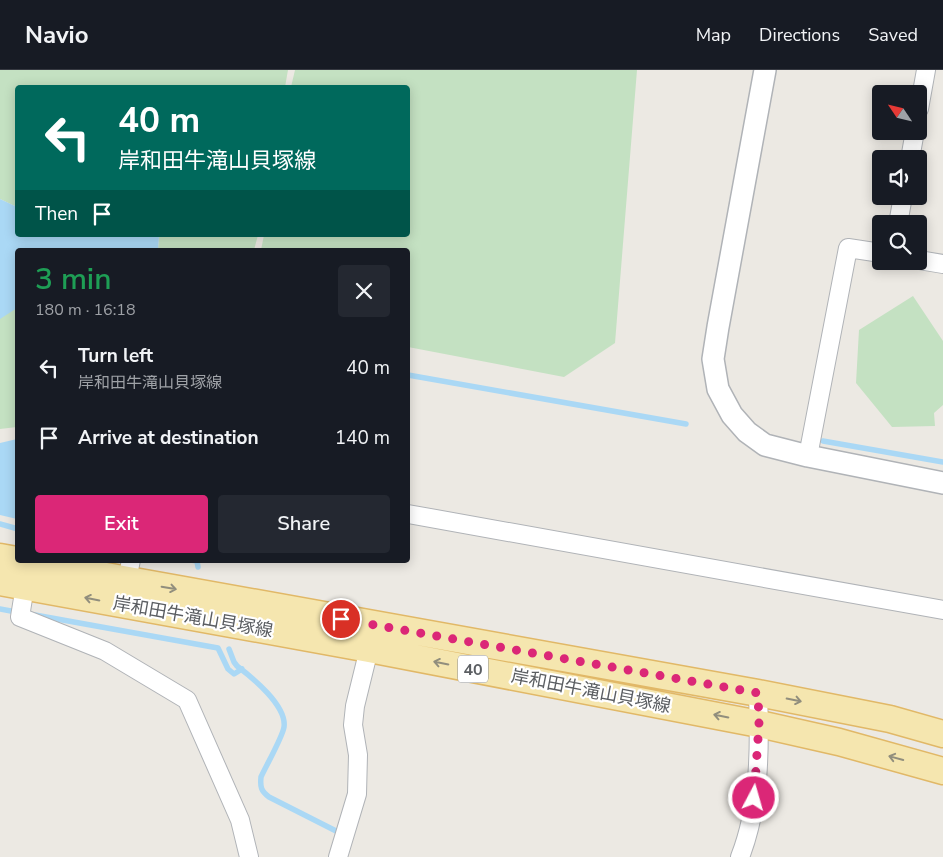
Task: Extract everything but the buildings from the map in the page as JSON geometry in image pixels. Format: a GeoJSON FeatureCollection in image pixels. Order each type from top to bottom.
{"type":"FeatureCollection","features":[{"type":"Feature","properties":{"kind":"main road","name":"岸和田牛滝山貝塚線"},"geometry":{"type":"LineString","coordinates":[[0,557],[15,559]]}},
{"type":"Feature","properties":{"kind":"main road","name":"岸和田牛滝山貝塚線"},"geometry":{"type":"LineString","coordinates":[[60,563],[129,570],[890,719],[943,734]]}},
{"type":"Feature","properties":{"kind":"main road","name":"岸和田牛滝山貝塚線"},"geometry":{"type":"LineString","coordinates":[[12,584],[369,649],[759,724],[839,742],[943,771]]}},
{"type":"Feature","properties":{"kind":"street"},"geometry":{"type":"LineString","coordinates":[[765,70],[713,359],[718,389],[732,415],[747,432],[765,445],[808,456],[943,483]]}},
{"type":"Feature","properties":{"kind":"street"},"geometry":{"type":"LineString","coordinates":[[923,85],[926,70]]}},
{"type":"Feature","properties":{"kind":"street"},"geometry":{"type":"LineString","coordinates":[[808,456],[848,248],[872,252]]}},
{"type":"Feature","properties":{"kind":"street"},"geometry":{"type":"LineString","coordinates":[[927,261],[943,264]]}},
{"type":"Feature","properties":{"kind":"street"},"geometry":{"type":"LineString","coordinates":[[410,514],[943,610]]}},
{"type":"Feature","properties":{"kind":"street"},"geometry":{"type":"LineString","coordinates":[[12,584],[20,617],[105,651],[187,700],[240,820],[249,857]]}},
{"type":"Feature","properties":{"kind":"street"},"geometry":{"type":"LineString","coordinates":[[338,857],[357,794],[358,755],[354,725],[355,706],[369,649]]}},
{"type":"Feature","properties":{"kind":"street"},"geometry":{"type":"LineString","coordinates":[[740,857],[752,814],[756,782],[759,724],[758,693]]}},
{"type":"Feature","properties":{"kind":"green space"},"geometry":{"type":"Polygon","coordinates":[[[0,70],[288,70],[285,85],[15,85],[15,206],[0,199],[0,70]]]}},
{"type":"Feature","properties":{"kind":"green space"},"geometry":{"type":"Polygon","coordinates":[[[295,70],[637,70],[615,343],[564,377],[410,347],[410,248],[261,248],[264,237],[410,237],[410,85],[291,85],[295,70]]]}},
{"type":"Feature","properties":{"kind":"green space"},"geometry":{"type":"Polygon","coordinates":[[[159,237],[257,237],[255,248],[158,248],[159,237]]]}},
{"type":"Feature","properties":{"kind":"green space"},"geometry":{"type":"Polygon","coordinates":[[[0,270],[15,270],[15,427],[0,429],[0,270]]]}},
{"type":"Feature","properties":{"kind":"green space"},"geometry":{"type":"Polygon","coordinates":[[[913,296],[943,341],[943,405],[934,413],[935,426],[892,427],[856,383],[859,330],[913,296]]]}},
{"type":"Feature","properties":{"kind":"water"},"geometry":{"type":"Polygon","coordinates":[[[0,199],[15,206],[15,237],[159,237],[158,248],[15,248],[15,309],[0,319],[0,199]]]}},
{"type":"Feature","properties":{"kind":"water"},"geometry":{"type":"Polygon","coordinates":[[[15,440],[15,519],[0,515],[0,443],[15,440]]]}},
{"type":"Feature","properties":{"kind":"waterway"},"geometry":{"type":"LineString","coordinates":[[410,375],[686,424]]}},
{"type":"Feature","properties":{"kind":"waterway"},"geometry":{"type":"LineString","coordinates":[[823,441],[943,462]]}},
{"type":"Feature","properties":{"kind":"waterway"},"geometry":{"type":"LineString","coordinates":[[0,524],[15,528]]}},
{"type":"Feature","properties":{"kind":"waterway"},"geometry":{"type":"LineString","coordinates":[[197,563],[198,567]]}},
{"type":"Feature","properties":{"kind":"waterway"},"geometry":{"type":"LineString","coordinates":[[0,609],[11,611]]}},
{"type":"Feature","properties":{"kind":"waterway"},"geometry":{"type":"LineString","coordinates":[[35,615],[218,648],[228,669],[234,674],[242,669]]}},
{"type":"Feature","properties":{"kind":"waterway"},"geometry":{"type":"LineString","coordinates":[[229,649],[237,666],[268,693],[280,710],[283,719],[283,731],[261,777],[263,791],[269,797],[340,833],[339,836]]}},
{"type":"Feature","properties":{"kind":"route"},"geometry":{"type":"LineString","coordinates":[[341,619],[758,693],[759,724],[754,798]]}}]}
